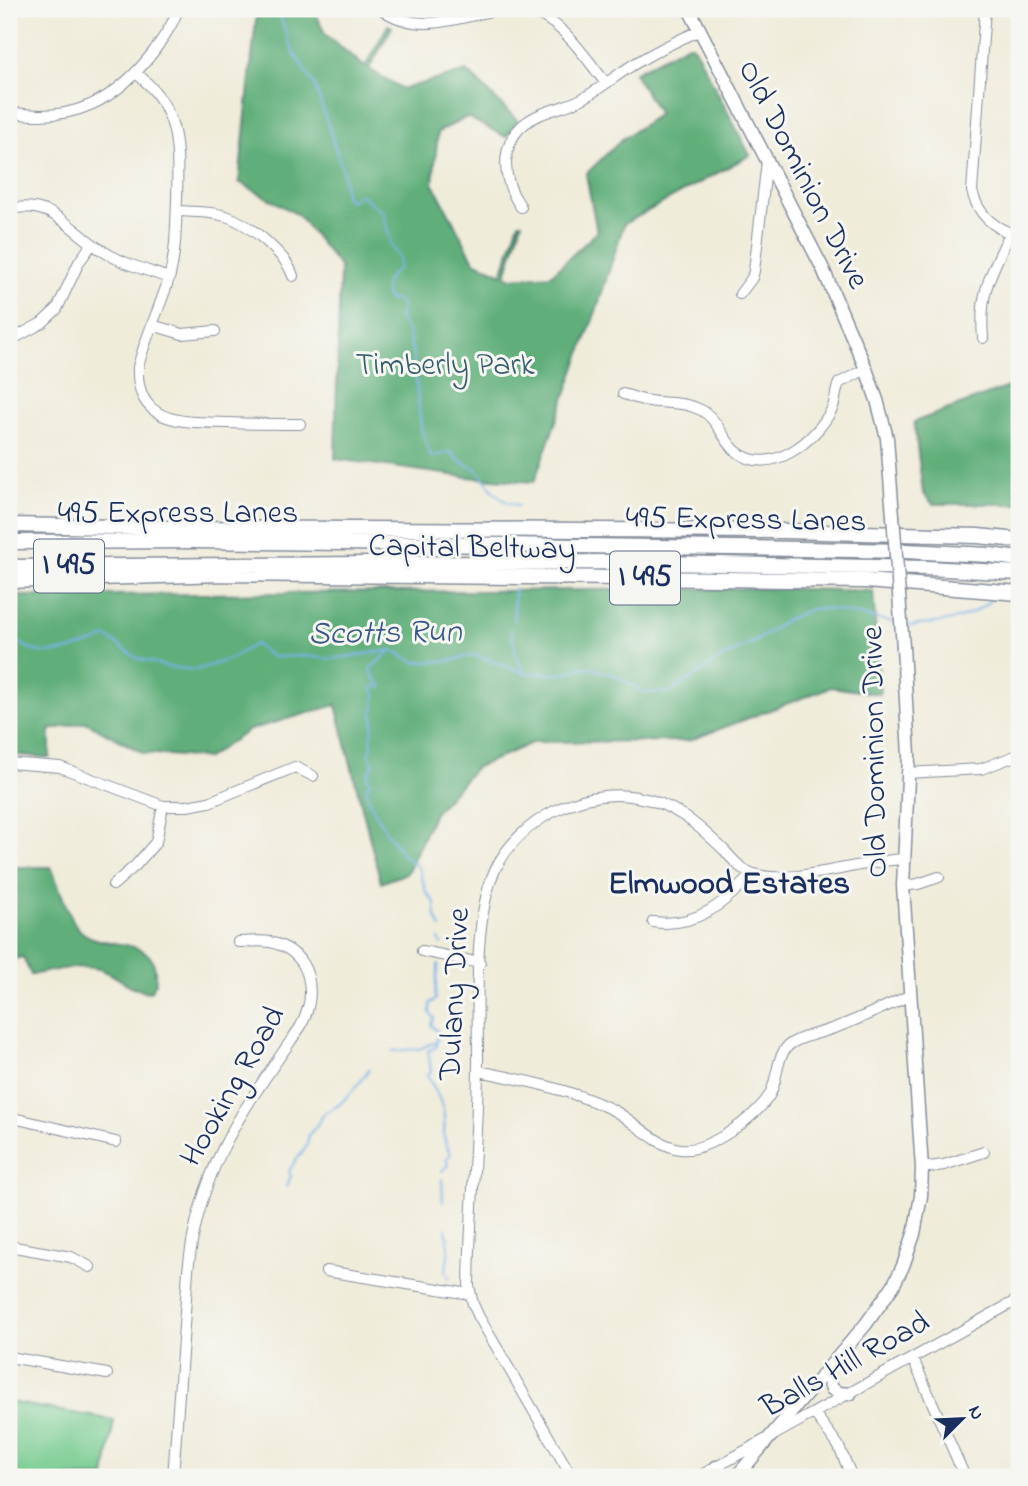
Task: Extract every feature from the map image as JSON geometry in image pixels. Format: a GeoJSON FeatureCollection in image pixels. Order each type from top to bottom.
{"type":"FeatureCollection","features":[{"type":"Feature","properties":{"kind":"highway","name":"Capital Beltway"},"geometry":{"type":"LineString","coordinates":[[9,525],[784,531],[1014,539]]}},
{"type":"Feature","properties":{"kind":"highway","name":"495 Express Lanes"},"geometry":{"type":"LineString","coordinates":[[9,542],[195,541],[802,549],[990,555],[1019,559]]}},
{"type":"Feature","properties":{"kind":"highway","name":"495 Express Lanes"},"geometry":{"type":"LineString","coordinates":[[9,567],[607,562],[1019,573]]}},
{"type":"Feature","properties":{"kind":"highway","name":"Capital Beltway"},"geometry":{"type":"LineString","coordinates":[[9,581],[221,574],[853,581],[1013,593]]}},
{"type":"Feature","properties":{"kind":"main road","name":"Old Dominion Drive"},"geometry":{"type":"LineString","coordinates":[[689,9],[829,282],[877,400],[887,438],[908,726],[904,886],[922,1168],[919,1213],[903,1266],[884,1300],[736,1477]]}},
{"type":"Feature","properties":{"kind":"main road"},"geometry":{"type":"LineString","coordinates":[[826,1371],[832,1389],[850,1394]]}},
{"type":"Feature","properties":{"kind":"street"},"geometry":{"type":"LineString","coordinates":[[9,112],[57,115],[85,108],[112,93],[136,73],[163,38],[178,9]]}},
{"type":"Feature","properties":{"kind":"street"},"geometry":{"type":"LineString","coordinates":[[380,9],[399,19],[422,24],[444,22],[500,9]]}},
{"type":"Feature","properties":{"kind":"street"},"geometry":{"type":"LineString","coordinates":[[525,9],[548,13],[606,83]]}},
{"type":"Feature","properties":{"kind":"street"},"geometry":{"type":"LineString","coordinates":[[983,338],[983,298],[992,270],[1015,234],[984,217],[972,191],[985,9]]}},
{"type":"Feature","properties":{"kind":"street"},"geometry":{"type":"LineString","coordinates":[[521,207],[506,176],[505,159],[511,141],[530,120],[577,102],[642,60],[699,31]]}},
{"type":"Feature","properties":{"kind":"street"},"geometry":{"type":"LineString","coordinates":[[136,73],[161,99],[173,123],[178,151],[175,246],[169,278],[140,359],[137,377],[141,393],[160,415],[177,422],[299,424]]}},
{"type":"Feature","properties":{"kind":"street"},"geometry":{"type":"LineString","coordinates":[[740,294],[754,271],[767,161]]}},
{"type":"Feature","properties":{"kind":"street"},"geometry":{"type":"LineString","coordinates":[[9,209],[33,207],[53,213],[92,244],[116,258],[169,278]]}},
{"type":"Feature","properties":{"kind":"street"},"geometry":{"type":"LineString","coordinates":[[177,211],[217,213],[239,220],[283,257],[293,276]]}},
{"type":"Feature","properties":{"kind":"street"},"geometry":{"type":"LineString","coordinates":[[9,341],[42,323],[57,309],[79,262],[92,244]]}},
{"type":"Feature","properties":{"kind":"street"},"geometry":{"type":"LineString","coordinates":[[152,325],[182,334],[215,331]]}},
{"type":"Feature","properties":{"kind":"street"},"geometry":{"type":"LineString","coordinates":[[622,394],[650,401],[676,402],[701,410],[736,451],[751,459],[768,460],[787,454],[811,437],[831,410],[839,383],[866,369]]}},
{"type":"Feature","properties":{"kind":"street"},"geometry":{"type":"LineString","coordinates":[[907,773],[981,769],[1015,756]]}},
{"type":"Feature","properties":{"kind":"street"},"geometry":{"type":"LineString","coordinates":[[9,763],[60,767],[163,806],[209,802],[295,767],[313,776]]}},
{"type":"Feature","properties":{"kind":"street","name":"Dulany Drive"},"geometry":{"type":"LineString","coordinates":[[572,1477],[485,1327],[470,1294],[480,963],[484,908],[496,867],[525,832],[555,810],[572,803],[622,796],[653,801],[690,819],[742,868],[752,874]]}},
{"type":"Feature","properties":{"kind":"street"},"geometry":{"type":"LineString","coordinates":[[113,885],[136,866],[156,842],[163,806]]}},
{"type":"Feature","properties":{"kind":"street"},"geometry":{"type":"LineString","coordinates":[[653,922],[683,922],[709,912],[731,897],[752,874],[764,877],[795,877],[878,860],[905,859]]}},
{"type":"Feature","properties":{"kind":"street"},"geometry":{"type":"LineString","coordinates":[[904,886],[939,877]]}},
{"type":"Feature","properties":{"kind":"street","name":"Hooking Road"},"geometry":{"type":"LineString","coordinates":[[173,1477],[187,1271],[201,1198],[229,1133],[301,1026],[308,1013],[311,998],[306,970],[285,948],[268,942],[237,942]]}},
{"type":"Feature","properties":{"kind":"street"},"geometry":{"type":"LineString","coordinates":[[422,951],[480,963]]}},
{"type":"Feature","properties":{"kind":"street"},"geometry":{"type":"LineString","coordinates":[[478,1071],[580,1096],[614,1110],[665,1144],[691,1149],[710,1143],[725,1134],[760,1107],[774,1087],[783,1052],[793,1042],[851,1022],[911,995]]}},
{"type":"Feature","properties":{"kind":"street"},"geometry":{"type":"LineString","coordinates":[[9,1116],[116,1142]]}},
{"type":"Feature","properties":{"kind":"street"},"geometry":{"type":"LineString","coordinates":[[922,1168],[944,1165],[984,1152]]}},
{"type":"Feature","properties":{"kind":"street"},"geometry":{"type":"LineString","coordinates":[[9,1246],[71,1257],[90,1267]]}},
{"type":"Feature","properties":{"kind":"street"},"geometry":{"type":"LineString","coordinates":[[326,1271],[470,1294]]}},
{"type":"Feature","properties":{"kind":"street","name":"Balls Hill Road"},"geometry":{"type":"LineString","coordinates":[[698,1477],[721,1472],[769,1439],[1019,1299]]}},
{"type":"Feature","properties":{"kind":"street"},"geometry":{"type":"LineString","coordinates":[[9,1357],[107,1374]]}},
{"type":"Feature","properties":{"kind":"street"},"geometry":{"type":"LineString","coordinates":[[913,1359],[965,1477]]}},
{"type":"Feature","properties":{"kind":"street"},"geometry":{"type":"LineString","coordinates":[[815,1414],[838,1445],[852,1477]]}},
{"type":"Feature","properties":{"kind":"green space","name":"Timberly Park"},"geometry":{"type":"Polygon","coordinates":[[[257,9],[314,9],[325,34],[365,67],[388,25],[392,27],[369,69],[403,89],[467,71],[518,121],[506,137],[467,117],[438,132],[433,183],[474,261],[502,274],[519,222],[522,222],[506,275],[511,278],[551,275],[597,232],[586,174],[621,140],[659,114],[634,73],[686,45],[695,49],[750,155],[624,224],[596,311],[534,482],[466,477],[335,459],[340,267],[298,215],[239,182],[257,9]]]}},
{"type":"Feature","properties":{"kind":"green space"},"geometry":{"type":"Polygon","coordinates":[[[1019,383],[1019,504],[933,504],[923,493],[914,422],[1019,383]]]}},
{"type":"Feature","properties":{"kind":"green space"},"geometry":{"type":"Polygon","coordinates":[[[770,588],[873,591],[880,694],[831,687],[688,741],[534,742],[475,768],[434,813],[407,873],[381,883],[336,705],[249,730],[207,758],[143,753],[86,722],[50,730],[50,758],[9,754],[9,596],[770,588]]]}},
{"type":"Feature","properties":{"kind":"green space"},"geometry":{"type":"Polygon","coordinates":[[[9,867],[51,867],[70,916],[84,934],[135,947],[150,957],[156,983],[150,992],[136,989],[99,969],[74,968],[31,975],[23,957],[9,960],[9,867]]]}},
{"type":"Feature","properties":{"kind":"green space"},"geometry":{"type":"Polygon","coordinates":[[[9,1402],[114,1420],[105,1477],[9,1477],[9,1402]]]}},
{"type":"Feature","properties":{"kind":"waterway"},"geometry":{"type":"LineString","coordinates":[[275,9],[292,50],[315,86],[343,171],[345,196],[350,201],[360,194],[383,212],[392,248],[399,257],[398,269],[388,279],[385,290],[388,300],[396,300],[402,305],[399,319],[408,332],[414,360],[421,429],[431,457],[451,452],[459,461],[478,470],[494,492],[505,501],[518,506]]}},
{"type":"Feature","properties":{"kind":"waterway"},"geometry":{"type":"LineString","coordinates":[[514,588],[514,621]]}},
{"type":"Feature","properties":{"kind":"waterway","name":"Scotts Run"},"geometry":{"type":"LineString","coordinates":[[905,625],[934,623],[966,616],[993,597]]}},
{"type":"Feature","properties":{"kind":"waterway","name":"Scotts Run"},"geometry":{"type":"LineString","coordinates":[[9,629],[18,641],[29,649],[41,652],[68,650],[107,637],[137,658],[168,667],[196,670],[230,659],[255,644],[272,657],[305,656],[331,659],[392,650],[415,662],[448,661],[475,655],[525,673],[560,674],[587,667],[617,676],[643,692],[670,693],[722,658],[756,641],[786,620],[811,609],[829,609],[897,623]]}},
{"type":"Feature","properties":{"kind":"waterway"},"geometry":{"type":"LineString","coordinates":[[511,630],[517,659],[524,671]]}},
{"type":"Feature","properties":{"kind":"waterway"},"geometry":{"type":"LineString","coordinates":[[390,651],[370,669],[382,687],[372,688],[376,696],[372,710],[372,748],[369,752],[373,764],[367,776],[370,782],[366,788],[369,801],[380,822],[403,855],[419,868],[426,892],[435,903],[436,917],[441,928]]}},
{"type":"Feature","properties":{"kind":"waterway"},"geometry":{"type":"LineString","coordinates":[[439,939],[441,944]]}},
{"type":"Feature","properties":{"kind":"waterway"},"geometry":{"type":"LineString","coordinates":[[438,964],[436,999],[430,1004],[430,1013],[434,1018],[431,1025],[438,1032],[436,1047],[428,1051],[431,1071],[427,1075],[442,1105],[444,1139],[451,1154],[446,1158],[448,1165],[442,1171]]}},
{"type":"Feature","properties":{"kind":"waterway"},"geometry":{"type":"LineString","coordinates":[[393,1051],[419,1049],[436,1042]]}},
{"type":"Feature","properties":{"kind":"waterway"},"geometry":{"type":"LineString","coordinates":[[297,1158],[306,1148],[308,1135],[325,1113],[340,1104],[369,1069]]}},
{"type":"Feature","properties":{"kind":"waterway"},"geometry":{"type":"LineString","coordinates":[[286,1187],[291,1176],[289,1171],[296,1160]]}},
{"type":"Feature","properties":{"kind":"waterway"},"geometry":{"type":"LineString","coordinates":[[442,1179],[443,1202]]}},
{"type":"Feature","properties":{"kind":"waterway"},"geometry":{"type":"LineString","coordinates":[[446,1229],[449,1247],[446,1271],[450,1279]]}},
{"type":"Feature","properties":{"kind":"district","name":"Elmwood Estates"},"geometry":{"type":"Point","coordinates":[729,885]}}]}
